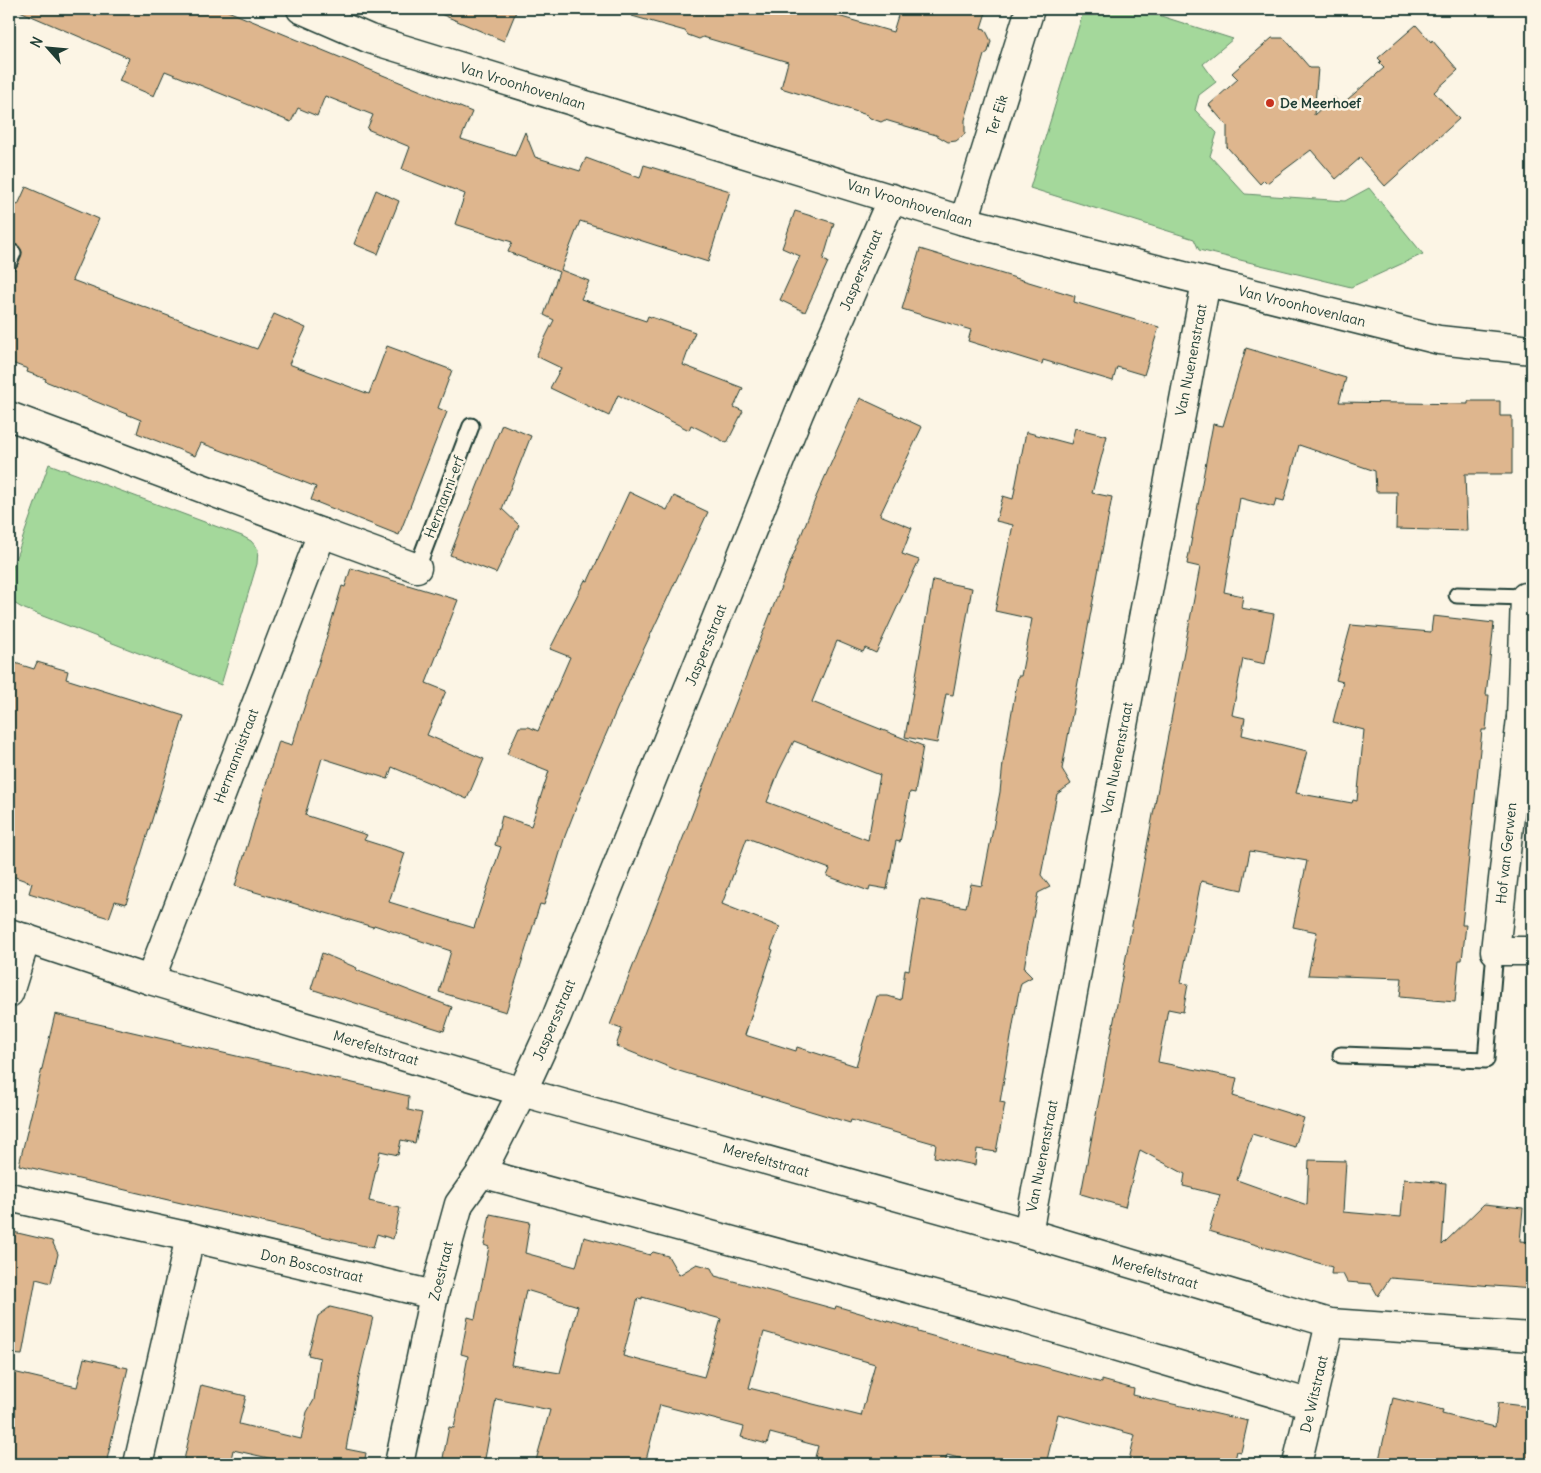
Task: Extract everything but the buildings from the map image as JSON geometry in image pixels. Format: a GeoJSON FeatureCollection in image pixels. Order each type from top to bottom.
{"type":"FeatureCollection","features":[{"type":"Feature","properties":{"kind":"street","name":"Van Vroonhovenlaan"},"geometry":{"type":"LineString","coordinates":[[301,9],[370,39],[964,221],[1439,340],[1532,350]]}},
{"type":"Feature","properties":{"kind":"street","name":"Ter Eik"},"geometry":{"type":"LineString","coordinates":[[964,221],[1030,9]]}},
{"type":"Feature","properties":{"kind":"street","name":"Jaspersstraat"},"geometry":{"type":"LineString","coordinates":[[522,1092],[560,1009],[799,413],[892,198]]}},
{"type":"Feature","properties":{"kind":"street","name":"Van Nuenenstraat"},"geometry":{"type":"LineString","coordinates":[[1028,1233],[1206,282]]}},
{"type":"Feature","properties":{"kind":"street"},"geometry":{"type":"LineString","coordinates":[[9,416],[416,568]]}},
{"type":"Feature","properties":{"kind":"street","name":"Hermannistraat"},"geometry":{"type":"LineString","coordinates":[[150,980],[322,533]]}},
{"type":"Feature","properties":{"kind":"street","name":"Hof van Gerwen"},"geometry":{"type":"LineString","coordinates":[[1495,951],[1527,718],[1524,597]]}},
{"type":"Feature","properties":{"kind":"street","name":"Merefeltstraat"},"geometry":{"type":"LineString","coordinates":[[17,936],[150,980],[522,1092],[1028,1233],[1330,1323],[1532,1338]]}},
{"type":"Feature","properties":{"kind":"street"},"geometry":{"type":"LineString","coordinates":[[9,993],[17,936]]}},
{"type":"Feature","properties":{"kind":"street"},"geometry":{"type":"LineString","coordinates":[[1495,951],[1532,950]]}},
{"type":"Feature","properties":{"kind":"street","name":"Zoestraat"},"geometry":{"type":"LineString","coordinates":[[399,1464],[434,1295],[459,1204],[481,1173],[522,1092]]}},
{"type":"Feature","properties":{"kind":"street"},"geometry":{"type":"LineString","coordinates":[[481,1173],[1026,1320],[1311,1404]]}},
{"type":"Feature","properties":{"kind":"street","name":"Don Boscostraat"},"geometry":{"type":"LineString","coordinates":[[9,1197],[190,1237],[434,1295]]}},
{"type":"Feature","properties":{"kind":"street"},"geometry":{"type":"LineString","coordinates":[[138,1464],[190,1237]]}},
{"type":"Feature","properties":{"kind":"street","name":"De Witstraat"},"geometry":{"type":"LineString","coordinates":[[1297,1464],[1330,1323]]}},
{"type":"Feature","properties":{"kind":"lane","name":"Hermanni-erf"},"geometry":{"type":"LineString","coordinates":[[416,568],[471,426]]}},
{"type":"Feature","properties":{"kind":"lane"},"geometry":{"type":"LineString","coordinates":[[1457,595],[1524,597]]}},
{"type":"Feature","properties":{"kind":"lane"},"geometry":{"type":"LineString","coordinates":[[1341,1055],[1486,1060],[1495,951]]}},
{"type":"Feature","properties":{"kind":"green space"},"geometry":{"type":"Polygon","coordinates":[[[1084,9],[1139,9],[1233,39],[1203,64],[1216,82],[1199,95],[1195,110],[1217,133],[1210,156],[1245,194],[1345,201],[1369,188],[1423,254],[1351,287],[1199,250],[1194,239],[1030,188],[1084,9]]]}},
{"type":"Feature","properties":{"kind":"green space"},"geometry":{"type":"Polygon","coordinates":[[[49,464],[242,536],[251,541],[258,549],[257,564],[221,685],[22,608],[9,600],[9,577],[49,464]]]}},
{"type":"Feature","properties":{"kind":"place","name":"De Meerhoef"},"geometry":{"type":"Point","coordinates":[1270,103]}}]}
